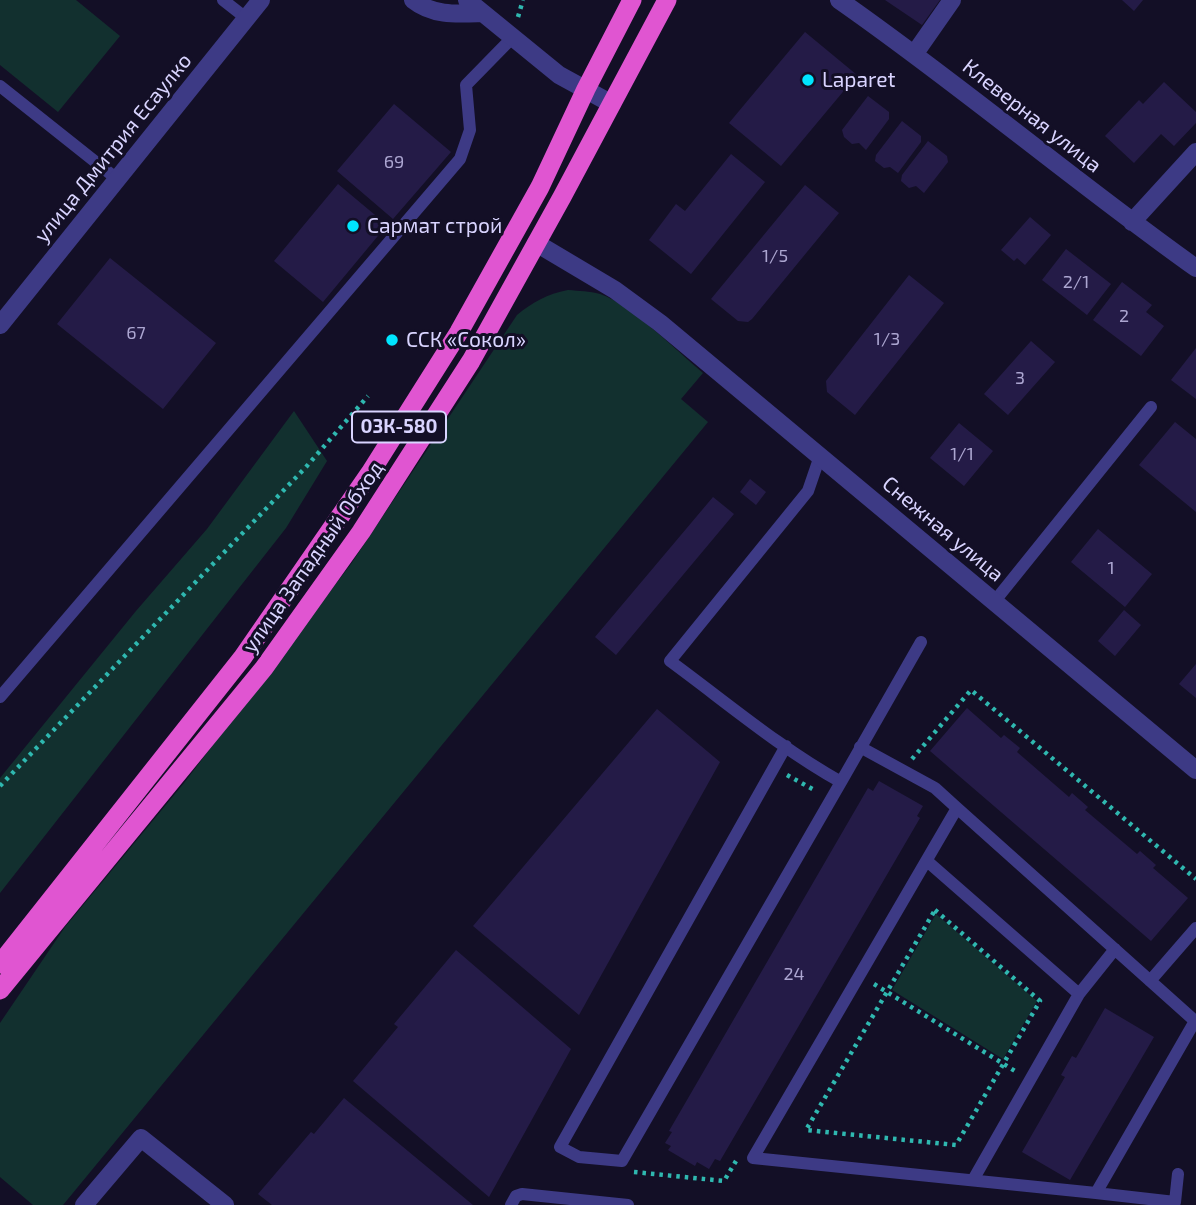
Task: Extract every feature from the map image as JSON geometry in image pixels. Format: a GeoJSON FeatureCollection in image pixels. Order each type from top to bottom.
{"type":"FeatureCollection","features":[{"type":"Feature","properties":{"kind":"highway","name":"улица Западный Обход"},"geometry":{"type":"LineString","coordinates":[[0,964],[243,657],[370,473],[459,332],[540,187],[632,0]]}},
{"type":"Feature","properties":{"kind":"highway","name":"улица Западный Обход"},"geometry":{"type":"LineString","coordinates":[[0,989],[272,657],[361,532],[471,361],[667,0]]}},
{"type":"Feature","properties":{"kind":"street","name":"улица Дмитрия Есаулко"},"geometry":{"type":"LineString","coordinates":[[0,324],[261,0]]}},
{"type":"Feature","properties":{"kind":"street"},"geometry":{"type":"LineString","coordinates":[[413,0],[431,11],[449,14],[481,13]]}},
{"type":"Feature","properties":{"kind":"street"},"geometry":{"type":"LineString","coordinates":[[467,0],[559,75],[612,104]]}},
{"type":"Feature","properties":{"kind":"street","name":"Клеверная улица"},"geometry":{"type":"LineString","coordinates":[[839,0],[915,53],[1132,222],[1196,268]]}},
{"type":"Feature","properties":{"kind":"street"},"geometry":{"type":"LineString","coordinates":[[915,53],[953,0]]}},
{"type":"Feature","properties":{"kind":"street"},"geometry":{"type":"LineString","coordinates":[[1132,222],[1196,152]]}},
{"type":"Feature","properties":{"kind":"street","name":"Снежная улица"},"geometry":{"type":"LineString","coordinates":[[536,243],[615,290],[660,323],[1196,770]]}},
{"type":"Feature","properties":{"kind":"street"},"geometry":{"type":"LineString","coordinates":[[84,1205],[141,1138],[225,1205]]}},
{"type":"Feature","properties":{"kind":"lane"},"geometry":{"type":"LineString","coordinates":[[223,0],[246,18]]}},
{"type":"Feature","properties":{"kind":"lane"},"geometry":{"type":"LineString","coordinates":[[0,697],[460,159],[470,130],[466,85],[512,38]]}},
{"type":"Feature","properties":{"kind":"lane"},"geometry":{"type":"LineString","coordinates":[[0,86],[117,179]]}},
{"type":"Feature","properties":{"kind":"lane"},"geometry":{"type":"LineString","coordinates":[[993,602],[1151,407]]}},
{"type":"Feature","properties":{"kind":"lane"},"geometry":{"type":"LineString","coordinates":[[820,456],[808,491],[670,661],[813,766],[841,782]]}},
{"type":"Feature","properties":{"kind":"lane"},"geometry":{"type":"LineString","coordinates":[[786,746],[560,1147],[579,1157],[622,1161],[920,642]]}},
{"type":"Feature","properties":{"kind":"lane"},"geometry":{"type":"LineString","coordinates":[[860,747],[935,788],[1195,1021],[1096,1193]]}},
{"type":"Feature","properties":{"kind":"lane"},"geometry":{"type":"LineString","coordinates":[[957,808],[753,1158],[1175,1202],[1178,1174]]}},
{"type":"Feature","properties":{"kind":"lane"},"geometry":{"type":"LineString","coordinates":[[927,861],[1079,994]]}},
{"type":"Feature","properties":{"kind":"lane"},"geometry":{"type":"LineString","coordinates":[[1150,981],[1196,928]]}},
{"type":"Feature","properties":{"kind":"lane"},"geometry":{"type":"LineString","coordinates":[[973,1180],[1079,994],[1115,949]]}},
{"type":"Feature","properties":{"kind":"lane"},"geometry":{"type":"LineString","coordinates":[[511,1205],[516,1196],[522,1194],[558,1201],[628,1205]]}},
{"type":"Feature","properties":{"kind":"path"},"geometry":{"type":"LineString","coordinates":[[0,786],[306,467],[368,396]]}},
{"type":"Feature","properties":{"kind":"path"},"geometry":{"type":"LineString","coordinates":[[909,762],[971,690],[1196,879]]}},
{"type":"Feature","properties":{"kind":"path"},"geometry":{"type":"LineString","coordinates":[[774,768],[831,799]]}},
{"type":"Feature","properties":{"kind":"path"},"geometry":{"type":"LineString","coordinates":[[935,910],[1040,1001],[956,1145],[806,1130],[887,992],[935,910]]}},
{"type":"Feature","properties":{"kind":"path"},"geometry":{"type":"LineString","coordinates":[[860,975],[1030,1080]]}},
{"type":"Feature","properties":{"kind":"path"},"geometry":{"type":"LineString","coordinates":[[622,1161],[636,1163],[631,1172],[724,1181],[738,1157]]}},
{"type":"Feature","properties":{"kind":"green space"},"geometry":{"type":"Polygon","coordinates":[[[0,0],[76,0],[120,36],[58,112],[0,65],[0,0]]]}},
{"type":"Feature","properties":{"kind":"green space"},"geometry":{"type":"Polygon","coordinates":[[[568,290],[596,293],[612,299],[639,318],[703,373],[681,399],[708,422],[63,1205],[33,1205],[0,1177],[0,1023],[65,927],[184,783],[351,564],[517,315],[541,299],[568,290]]]}},
{"type":"Feature","properties":{"kind":"green space"},"geometry":{"type":"Polygon","coordinates":[[[294,411],[327,461],[286,528],[0,893],[0,778],[136,611],[207,529],[294,411]]]}},
{"type":"Feature","properties":{"kind":"green space"},"geometry":{"type":"Polygon","coordinates":[[[936,914],[1037,1001],[1003,1059],[892,990],[936,914]]]}},
{"type":"Feature","properties":{"kind":"building"},"geometry":{"type":"Polygon","coordinates":[[[885,0],[940,0],[922,25],[885,0]]]}},
{"type":"Feature","properties":{"kind":"building"},"geometry":{"type":"Polygon","coordinates":[[[1122,0],[1143,0],[1134,11],[1122,0]]]}},
{"type":"Feature","properties":{"kind":"building"},"geometry":{"type":"Polygon","coordinates":[[[805,32],[857,75],[781,166],[729,123],[805,32]]]}},
{"type":"Feature","properties":{"kind":"building"},"geometry":{"type":"Polygon","coordinates":[[[1164,82],[1196,112],[1196,123],[1174,146],[1161,134],[1134,163],[1105,136],[1139,100],[1143,104],[1164,82]]]}},
{"type":"Feature","properties":{"kind":"building"},"geometry":{"type":"Polygon","coordinates":[[[868,96],[889,112],[889,119],[866,150],[859,143],[852,144],[844,137],[842,130],[868,96]]]}},
{"type":"Feature","properties":{"kind":"building"},"geometry":{"type":"Polygon","coordinates":[[[394,104],[451,152],[393,219],[337,171],[394,104]]]}},
{"type":"Feature","properties":{"kind":"building"},"geometry":{"type":"Polygon","coordinates":[[[902,121],[921,136],[921,142],[898,173],[875,161],[876,155],[902,121]]]}},
{"type":"Feature","properties":{"kind":"building"},"geometry":{"type":"Polygon","coordinates":[[[928,141],[947,156],[948,162],[924,193],[916,186],[909,188],[901,181],[902,175],[928,141]]]}},
{"type":"Feature","properties":{"kind":"building"},"geometry":{"type":"Polygon","coordinates":[[[731,154],[765,182],[691,274],[649,240],[676,204],[685,211],[731,154]]]}},
{"type":"Feature","properties":{"kind":"building"},"geometry":{"type":"Polygon","coordinates":[[[338,184],[387,225],[323,302],[274,261],[338,184]]]}},
{"type":"Feature","properties":{"kind":"building"},"geometry":{"type":"Polygon","coordinates":[[[805,185],[839,213],[752,319],[748,322],[738,321],[711,299],[805,185]]]}},
{"type":"Feature","properties":{"kind":"building"},"geometry":{"type":"Polygon","coordinates":[[[1030,217],[1051,235],[1025,265],[1017,258],[1014,261],[1001,250],[1030,217]]]}},
{"type":"Feature","properties":{"kind":"building"},"geometry":{"type":"Polygon","coordinates":[[[1066,249],[1111,284],[1087,315],[1042,280],[1066,249]]]}},
{"type":"Feature","properties":{"kind":"building"},"geometry":{"type":"Polygon","coordinates":[[[110,258],[216,343],[163,409],[57,324],[110,258]]]}},
{"type":"Feature","properties":{"kind":"building"},"geometry":{"type":"Polygon","coordinates":[[[909,275],[944,303],[855,415],[827,392],[826,381],[909,275]]]}},
{"type":"Feature","properties":{"kind":"building"},"geometry":{"type":"Polygon","coordinates":[[[1122,282],[1152,305],[1146,312],[1164,326],[1141,356],[1093,320],[1122,282]]]}},
{"type":"Feature","properties":{"kind":"building"},"geometry":{"type":"Polygon","coordinates":[[[1031,341],[1055,362],[1008,415],[984,394],[1031,341]]]}},
{"type":"Feature","properties":{"kind":"building"},"geometry":{"type":"Polygon","coordinates":[[[1196,348],[1196,399],[1171,380],[1196,348]]]}},
{"type":"Feature","properties":{"kind":"building"},"geometry":{"type":"Polygon","coordinates":[[[1175,422],[1196,439],[1196,512],[1139,465],[1175,422]]]}},
{"type":"Feature","properties":{"kind":"building"},"geometry":{"type":"Polygon","coordinates":[[[959,423],[993,451],[964,486],[930,458],[959,423]]]}},
{"type":"Feature","properties":{"kind":"building"},"geometry":{"type":"Polygon","coordinates":[[[750,479],[766,492],[756,505],[740,492],[750,479]]]}},
{"type":"Feature","properties":{"kind":"building"},"geometry":{"type":"Polygon","coordinates":[[[713,497],[734,514],[616,655],[595,637],[713,497]]]}},
{"type":"Feature","properties":{"kind":"building"},"geometry":{"type":"Polygon","coordinates":[[[1098,529],[1152,574],[1125,607],[1071,562],[1098,529]]]}},
{"type":"Feature","properties":{"kind":"building"},"geometry":{"type":"Polygon","coordinates":[[[1124,610],[1141,625],[1115,656],[1098,641],[1124,610]]]}},
{"type":"Feature","properties":{"kind":"building"},"geometry":{"type":"Polygon","coordinates":[[[1196,664],[1196,698],[1179,684],[1196,664]]]}},
{"type":"Feature","properties":{"kind":"building"},"geometry":{"type":"Polygon","coordinates":[[[967,708],[1001,738],[1004,735],[1020,748],[1017,752],[1069,797],[1072,793],[1088,807],[1085,810],[1137,854],[1140,851],[1156,865],[1153,868],[1188,898],[1151,941],[930,751],[967,708]]]}},
{"type":"Feature","properties":{"kind":"building"},"geometry":{"type":"Polygon","coordinates":[[[657,709],[720,762],[579,1015],[473,926],[657,709]]]}},
{"type":"Feature","properties":{"kind":"building"},"geometry":{"type":"Polygon","coordinates":[[[879,781],[923,806],[917,816],[920,818],[720,1161],[715,1159],[709,1169],[697,1162],[695,1166],[668,1150],[671,1146],[665,1143],[672,1132],[669,1131],[868,788],[873,791],[879,781]]]}},
{"type":"Feature","properties":{"kind":"building"},"geometry":{"type":"Polygon","coordinates":[[[456,950],[571,1049],[489,1197],[353,1081],[398,1027],[394,1024],[456,950]]]}},
{"type":"Feature","properties":{"kind":"building"},"geometry":{"type":"Polygon","coordinates":[[[1105,1008],[1154,1037],[1070,1180],[1022,1152],[1065,1077],[1061,1075],[1072,1056],[1076,1058],[1105,1008]]]}},
{"type":"Feature","properties":{"kind":"building"},"geometry":{"type":"Polygon","coordinates":[[[344,1098],[473,1205],[272,1205],[258,1194],[344,1098]]]}},
{"type":"Feature","properties":{"kind":"place","name":"Laparet"},"geometry":{"type":"Point","coordinates":[808,80]}},
{"type":"Feature","properties":{"kind":"place","name":"Сармат строй"},"geometry":{"type":"Point","coordinates":[353,226]}},
{"type":"Feature","properties":{"kind":"place","name":"ССК «Сокол»"},"geometry":{"type":"Point","coordinates":[392,340]}}]}
